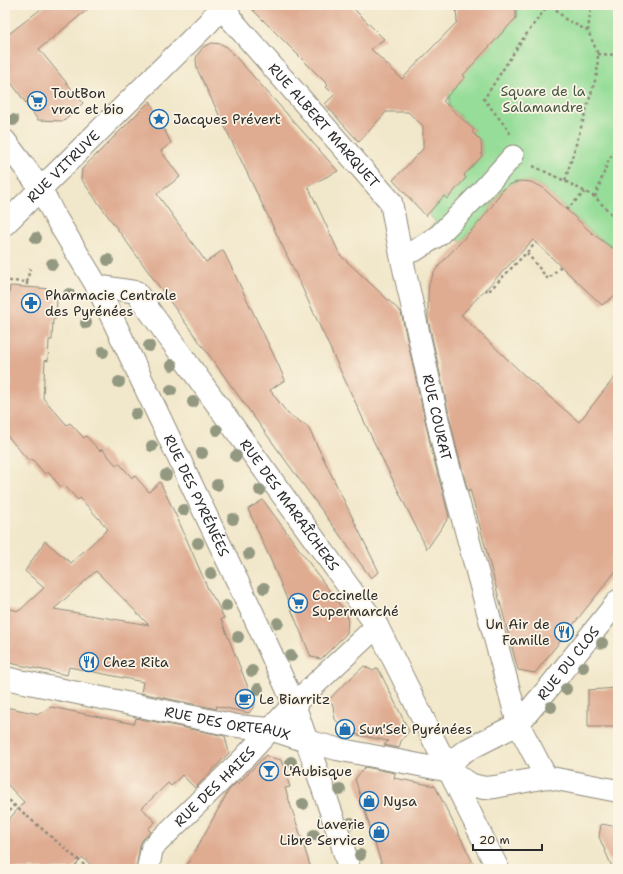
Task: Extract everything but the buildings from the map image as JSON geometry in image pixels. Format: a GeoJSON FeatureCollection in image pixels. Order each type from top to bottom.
{"type":"FeatureCollection","features":[{"type":"Feature","properties":{"kind":"street","name":"RUE VITRUVE"},"geometry":{"type":"LineString","coordinates":[[5,224],[208,23],[223,5]]}},
{"type":"Feature","properties":{"kind":"street","name":"RUE ALBERT MARQUET"},"geometry":{"type":"LineString","coordinates":[[228,5],[230,18],[391,202],[401,256]]}},
{"type":"Feature","properties":{"kind":"street","name":"RUE DES PYRÉNÉES"},"geometry":{"type":"LineString","coordinates":[[5,141],[41,189],[54,215],[97,286],[253,614],[294,704],[342,844],[349,869]]}},
{"type":"Feature","properties":{"kind":"street"},"geometry":{"type":"LineString","coordinates":[[401,256],[416,250],[439,236],[513,156]]}},
{"type":"Feature","properties":{"kind":"street","name":"RUE COURAT"},"geometry":{"type":"LineString","coordinates":[[401,256],[444,449],[518,724]]}},
{"type":"Feature","properties":{"kind":"street","name":"RUE DES MARAÎCHERS"},"geometry":{"type":"LineString","coordinates":[[97,286],[136,292],[377,626],[498,869]]}},
{"type":"Feature","properties":{"kind":"street","name":"RUE DU CLOS"},"geometry":{"type":"LineString","coordinates":[[518,724],[618,601]]}},
{"type":"Feature","properties":{"kind":"street","name":"RUE DES HAIES"},"geometry":{"type":"LineString","coordinates":[[148,869],[152,848],[245,757],[294,704],[377,626]]}},
{"type":"Feature","properties":{"kind":"street","name":"RUE DES ORTEAUX"},"geometry":{"type":"LineString","coordinates":[[5,678],[238,726],[270,729],[337,749],[450,771],[472,785],[484,788],[546,777],[618,791]]}},
{"type":"Feature","properties":{"kind":"street"},"geometry":{"type":"LineString","coordinates":[[450,771],[457,757],[465,751],[518,724],[546,777]]}},
{"type":"Feature","properties":{"kind":"path"},"geometry":{"type":"LineString","coordinates":[[548,5],[520,43],[484,99],[509,131],[513,156],[595,197],[618,221]]}},
{"type":"Feature","properties":{"kind":"path"},"geometry":{"type":"LineString","coordinates":[[552,5],[565,19],[588,31]]}},
{"type":"Feature","properties":{"kind":"path"},"geometry":{"type":"LineString","coordinates":[[565,181],[597,74],[598,54],[588,31],[591,5]]}},
{"type":"Feature","properties":{"kind":"path"},"geometry":{"type":"LineString","coordinates":[[598,54],[618,55]]}},
{"type":"Feature","properties":{"kind":"path"},"geometry":{"type":"LineString","coordinates":[[595,197],[609,159],[618,147]]}},
{"type":"Feature","properties":{"kind":"path"},"geometry":{"type":"LineString","coordinates":[[566,210],[585,192]]}},
{"type":"Feature","properties":{"kind":"path"},"geometry":{"type":"LineString","coordinates":[[486,289],[488,292],[536,243]]}},
{"type":"Feature","properties":{"kind":"path"},"geometry":{"type":"LineString","coordinates":[[527,253],[548,278],[561,266]]}},
{"type":"Feature","properties":{"kind":"path"},"geometry":{"type":"LineString","coordinates":[[27,287],[30,268]]}},
{"type":"Feature","properties":{"kind":"path"},"geometry":{"type":"LineString","coordinates":[[5,286],[10,281],[28,282]]}},
{"type":"Feature","properties":{"kind":"path"},"geometry":{"type":"LineString","coordinates":[[5,796],[89,869]]}},
{"type":"Feature","properties":{"kind":"path"},"geometry":{"type":"LineString","coordinates":[[5,816],[14,805]]}},
{"type":"Feature","properties":{"kind":"path"},"geometry":{"type":"LineString","coordinates":[[78,869],[84,864]]}},
{"type":"Feature","properties":{"kind":"green space","name":"Square de la Salamandre"},"geometry":{"type":"Polygon","coordinates":[[[516,5],[618,5],[618,252],[593,234],[542,187],[531,182],[520,181],[507,186],[482,219],[461,242],[452,235],[430,228],[436,222],[428,214],[444,196],[447,198],[466,178],[463,175],[482,156],[481,141],[472,132],[474,130],[449,106],[449,94],[465,77],[463,75],[516,18],[516,5]]]}},
{"type":"Feature","properties":{"kind":"place","name":"ToutBon vrac et bio"},"geometry":{"type":"Point","coordinates":[37,101]}},
{"type":"Feature","properties":{"kind":"place","name":"Jacques Prévert"},"geometry":{"type":"Point","coordinates":[159,119]}},
{"type":"Feature","properties":{"kind":"place","name":"Pharmacie Centrale des Pyrénées"},"geometry":{"type":"Point","coordinates":[31,303]}},
{"type":"Feature","properties":{"kind":"place","name":"Coccinelle Supermarché"},"geometry":{"type":"Point","coordinates":[298,603]}},
{"type":"Feature","properties":{"kind":"place","name":"Un Air de Famille"},"geometry":{"type":"Point","coordinates":[564,632]}},
{"type":"Feature","properties":{"kind":"place","name":"Chez Rita"},"geometry":{"type":"Point","coordinates":[89,662]}},
{"type":"Feature","properties":{"kind":"place","name":"Le Biarritz"},"geometry":{"type":"Point","coordinates":[245,699]}},
{"type":"Feature","properties":{"kind":"place","name":"Sun'Set Pyrénées"},"geometry":{"type":"Point","coordinates":[345,729]}},
{"type":"Feature","properties":{"kind":"place","name":"L'Aubisque"},"geometry":{"type":"Point","coordinates":[269,771]}},
{"type":"Feature","properties":{"kind":"place","name":"Nysa"},"geometry":{"type":"Point","coordinates":[369,801]}},
{"type":"Feature","properties":{"kind":"place","name":"Laverie Libre Service"},"geometry":{"type":"Point","coordinates":[379,832]}}]}
